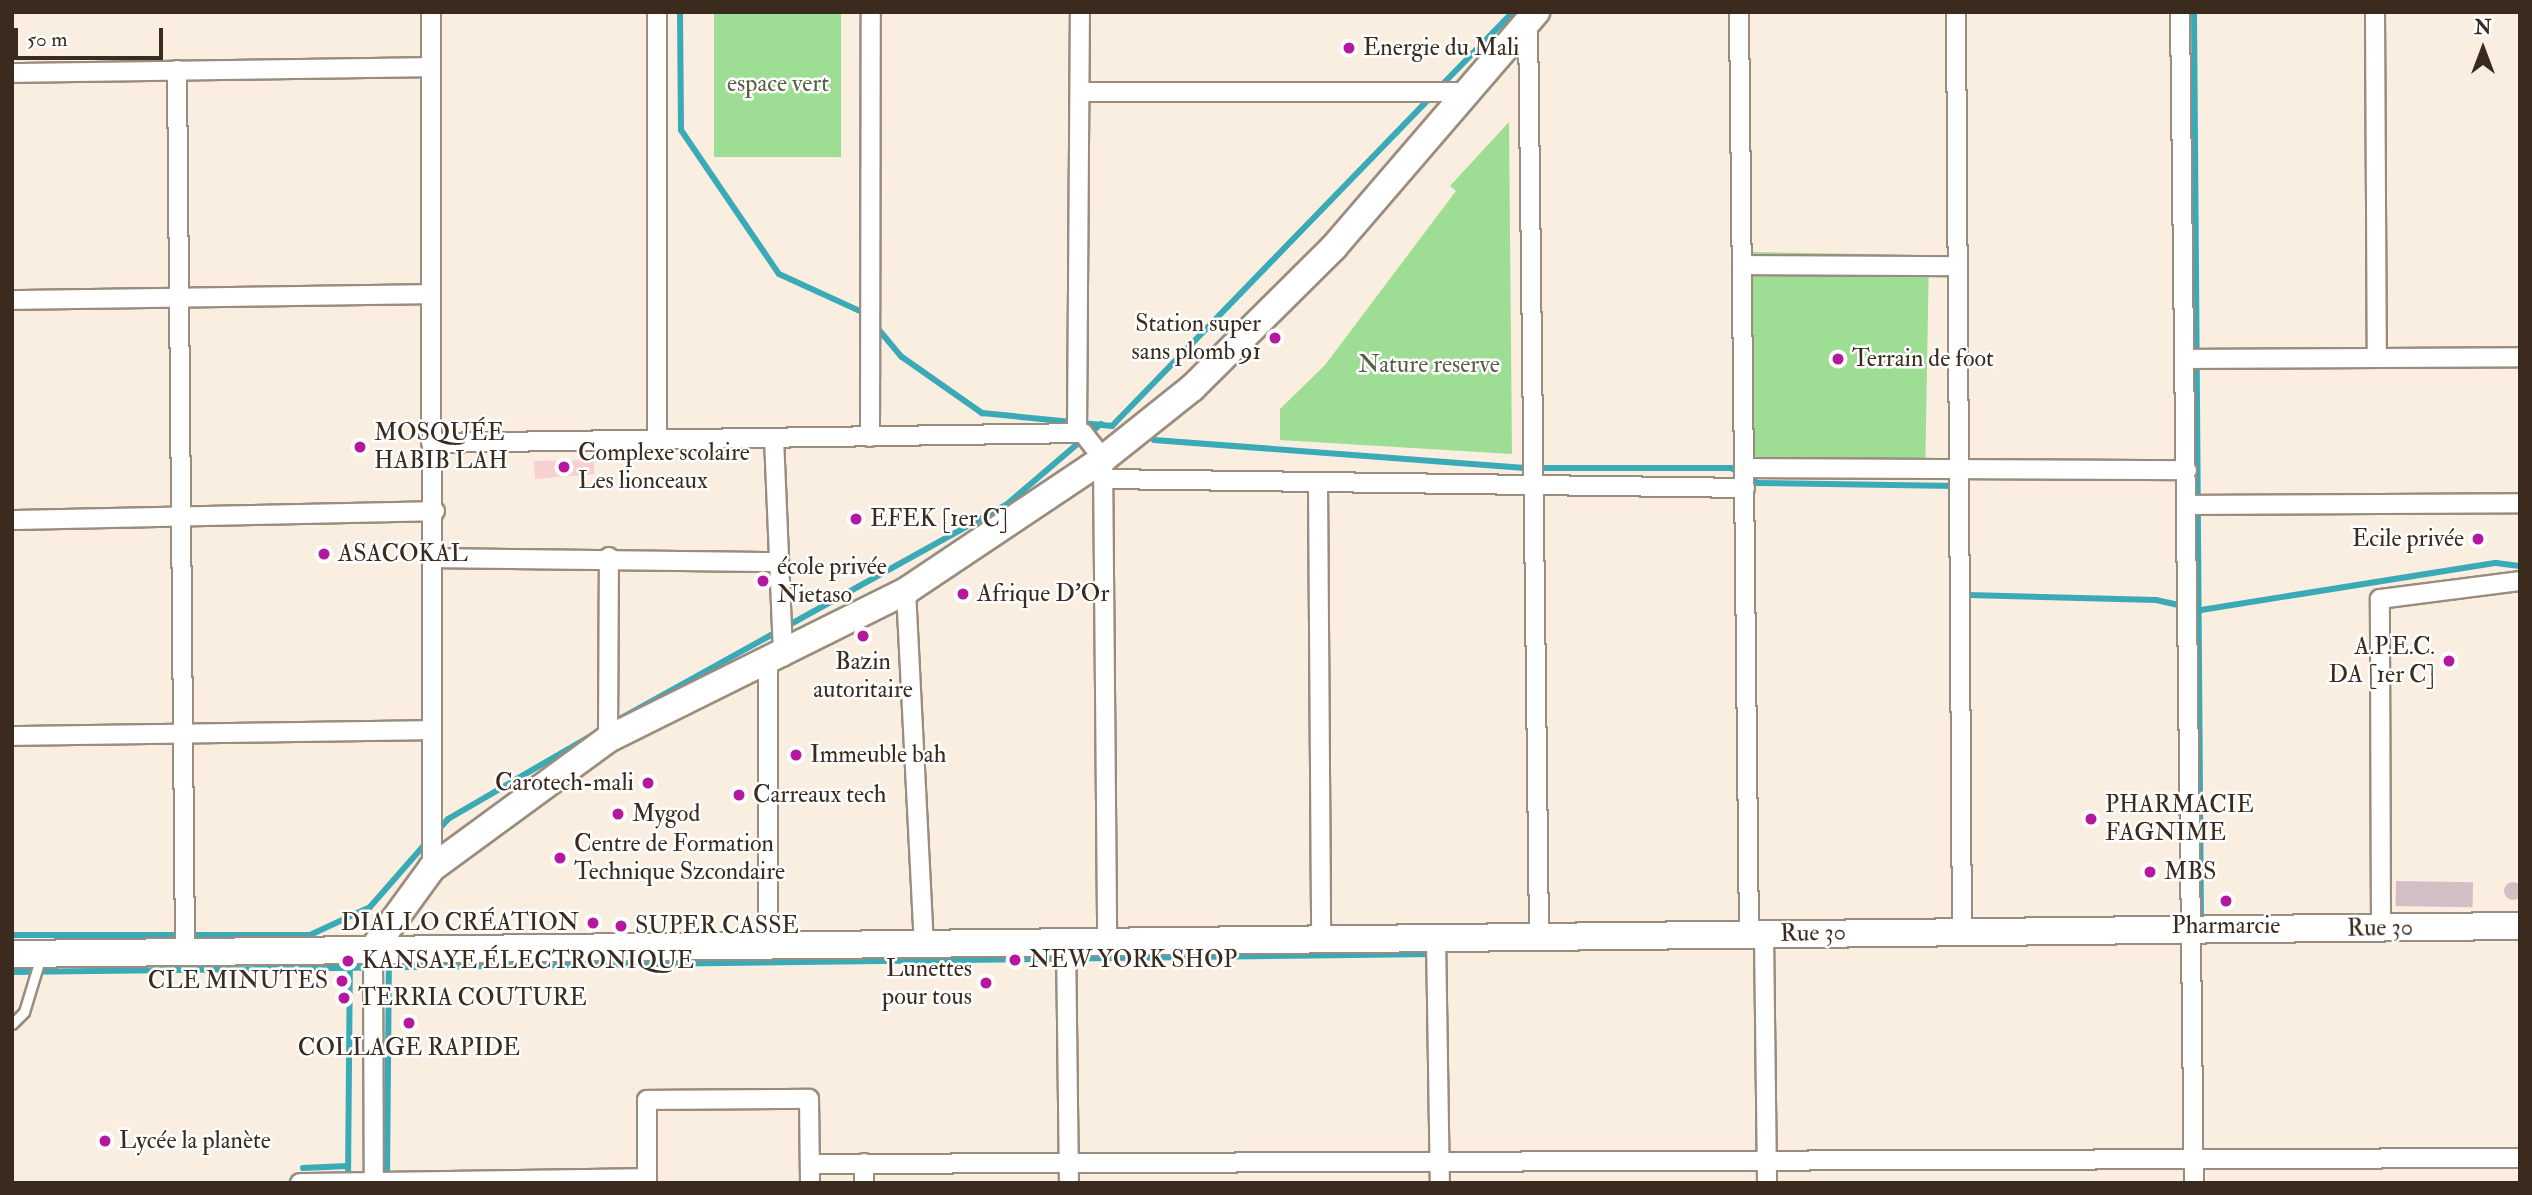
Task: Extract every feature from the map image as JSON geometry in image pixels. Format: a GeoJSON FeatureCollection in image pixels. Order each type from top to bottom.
{"type":"FeatureCollection","features":[{"type":"Feature","properties":{"kind":"main road"},"geometry":{"type":"LineString","coordinates":[[373,949],[432,868],[608,739],[775,661],[906,591],[1103,469],[1192,388],[1334,247],[1532,16]]}},
{"type":"Feature","properties":{"kind":"main road","name":"Rue 30"},"geometry":{"type":"LineString","coordinates":[[12,954],[768,941],[2520,926]]}},
{"type":"Feature","properties":{"kind":"street"},"geometry":{"type":"LineString","coordinates":[[431,12],[431,443],[435,511],[432,868]]}},
{"type":"Feature","properties":{"kind":"street"},"geometry":{"type":"LineString","coordinates":[[657,12],[657,440]]}},
{"type":"Feature","properties":{"kind":"street"},"geometry":{"type":"LineString","coordinates":[[870,437],[871,12]]}},
{"type":"Feature","properties":{"kind":"street"},"geometry":{"type":"LineString","coordinates":[[1080,12],[1077,432],[1103,469],[1107,939]]}},
{"type":"Feature","properties":{"kind":"street"},"geometry":{"type":"LineString","coordinates":[[1739,12],[1745,477],[1757,934],[1768,1183]]}},
{"type":"Feature","properties":{"kind":"street"},"geometry":{"type":"LineString","coordinates":[[1956,12],[1962,932]]}},
{"type":"Feature","properties":{"kind":"street"},"geometry":{"type":"LineString","coordinates":[[2180,12],[2188,505],[2194,1183]]}},
{"type":"Feature","properties":{"kind":"street"},"geometry":{"type":"LineString","coordinates":[[2375,12],[2377,358]]}},
{"type":"Feature","properties":{"kind":"street"},"geometry":{"type":"LineString","coordinates":[[1532,16],[1539,936]]}},
{"type":"Feature","properties":{"kind":"street"},"geometry":{"type":"LineString","coordinates":[[12,73],[431,67]]}},
{"type":"Feature","properties":{"kind":"street"},"geometry":{"type":"LineString","coordinates":[[177,70],[185,953]]}},
{"type":"Feature","properties":{"kind":"street"},"geometry":{"type":"LineString","coordinates":[[1081,92],[1465,92]]}},
{"type":"Feature","properties":{"kind":"street"},"geometry":{"type":"LineString","coordinates":[[1742,265],[1957,266]]}},
{"type":"Feature","properties":{"kind":"street"},"geometry":{"type":"LineString","coordinates":[[12,300],[431,295]]}},
{"type":"Feature","properties":{"kind":"street"},"geometry":{"type":"LineString","coordinates":[[2186,359],[2520,357]]}},
{"type":"Feature","properties":{"kind":"street"},"geometry":{"type":"LineString","coordinates":[[431,443],[1077,432]]}},
{"type":"Feature","properties":{"kind":"street"},"geometry":{"type":"LineString","coordinates":[[768,941],[777,562],[774,438]]}},
{"type":"Feature","properties":{"kind":"street"},"geometry":{"type":"LineString","coordinates":[[1103,469],[1318,482],[1535,475],[1959,482],[2187,470]]}},
{"type":"Feature","properties":{"kind":"street"},"geometry":{"type":"LineString","coordinates":[[1318,482],[1321,938]]}},
{"type":"Feature","properties":{"kind":"street"},"geometry":{"type":"LineString","coordinates":[[2188,505],[2520,503]]}},
{"type":"Feature","properties":{"kind":"street"},"geometry":{"type":"LineString","coordinates":[[12,520],[435,511]]}},
{"type":"Feature","properties":{"kind":"street"},"geometry":{"type":"LineString","coordinates":[[435,558],[609,557],[777,562]]}},
{"type":"Feature","properties":{"kind":"street"},"geometry":{"type":"LineString","coordinates":[[608,739],[609,557]]}},
{"type":"Feature","properties":{"kind":"street"},"geometry":{"type":"LineString","coordinates":[[2381,928],[2380,599],[2520,581]]}},
{"type":"Feature","properties":{"kind":"street"},"geometry":{"type":"LineString","coordinates":[[906,591],[924,941]]}},
{"type":"Feature","properties":{"kind":"street"},"geometry":{"type":"LineString","coordinates":[[12,736],[432,730]]}},
{"type":"Feature","properties":{"kind":"street"},"geometry":{"type":"LineString","coordinates":[[1436,937],[1440,1183]]}},
{"type":"Feature","properties":{"kind":"street"},"geometry":{"type":"LineString","coordinates":[[1066,940],[1069,1183]]}},
{"type":"Feature","properties":{"kind":"street"},"geometry":{"type":"LineString","coordinates":[[373,949],[374,1182]]}},
{"type":"Feature","properties":{"kind":"street"},"geometry":{"type":"LineString","coordinates":[[300,1183],[647,1180],[647,1100],[809,1099],[810,1183]]}},
{"type":"Feature","properties":{"kind":"street"},"geometry":{"type":"LineString","coordinates":[[810,1164],[2520,1158]]}},
{"type":"Feature","properties":{"kind":"street"},"geometry":{"type":"LineString","coordinates":[[864,1163],[864,1183]]}},
{"type":"Feature","properties":{"kind":"lane"},"geometry":{"type":"LineString","coordinates":[[12,1024],[24,1012],[42,954]]}},
{"type":"Feature","properties":{"kind":"shaded area","name":"Complexe scolaire Les lionceaux"},"geometry":{"type":"Polygon","coordinates":[[[594,460],[594,474],[535,479],[534,461],[594,460]]]}},
{"type":"Feature","properties":{"kind":"shaded area"},"geometry":{"type":"Polygon","coordinates":[[[2396,881],[2473,882],[2473,907],[2396,906],[2396,881]]]}},
{"type":"Feature","properties":{"kind":"shaded area"},"geometry":{"type":"Polygon","coordinates":[[[2513,882],[2519,885],[2522,891],[2519,897],[2513,900],[2507,897],[2504,891],[2507,885],[2513,882]]]}},
{"type":"Feature","properties":{"kind":"green space","name":"espace vert"},"geometry":{"type":"Polygon","coordinates":[[[714,12],[841,12],[841,157],[714,157],[714,12]]]}},
{"type":"Feature","properties":{"kind":"green space","name":"Nature reserve"},"geometry":{"type":"Polygon","coordinates":[[[1509,122],[1512,454],[1280,440],[1280,409],[1325,365],[1456,191],[1450,186],[1509,122]]]}},
{"type":"Feature","properties":{"kind":"green space","name":"Terrain de foot"},"geometry":{"type":"Polygon","coordinates":[[[1748,252],[1929,255],[1925,466],[1744,463],[1748,252]]]}},
{"type":"Feature","properties":{"kind":"waterway"},"geometry":{"type":"LineString","coordinates":[[680,12],[681,130],[779,274],[862,312]]}},
{"type":"Feature","properties":{"kind":"waterway"},"geometry":{"type":"LineString","coordinates":[[1438,89],[1513,12]]}},
{"type":"Feature","properties":{"kind":"waterway"},"geometry":{"type":"LineString","coordinates":[[2194,12],[2201,917]]}},
{"type":"Feature","properties":{"kind":"waterway"},"geometry":{"type":"LineString","coordinates":[[879,330],[902,357],[982,413],[1112,426],[1431,97]]}},
{"type":"Feature","properties":{"kind":"waterway"},"geometry":{"type":"LineString","coordinates":[[614,722],[1006,505],[1101,424]]}},
{"type":"Feature","properties":{"kind":"waterway"},"geometry":{"type":"LineString","coordinates":[[1154,440],[1525,468],[1731,468],[1758,483],[1956,486]]}},
{"type":"Feature","properties":{"kind":"waterway"},"geometry":{"type":"LineString","coordinates":[[1968,595],[2156,600],[2201,610],[2496,563],[2520,566]]}},
{"type":"Feature","properties":{"kind":"waterway"},"geometry":{"type":"LineString","coordinates":[[436,832],[448,819],[596,733]]}},
{"type":"Feature","properties":{"kind":"waterway"},"geometry":{"type":"LineString","coordinates":[[12,935],[310,935],[370,907],[427,842]]}},
{"type":"Feature","properties":{"kind":"waterway"},"geometry":{"type":"LineString","coordinates":[[12,972],[1434,954]]}},
{"type":"Feature","properties":{"kind":"waterway"},"geometry":{"type":"LineString","coordinates":[[387,1179],[389,967]]}},
{"type":"Feature","properties":{"kind":"waterway"},"geometry":{"type":"LineString","coordinates":[[348,1179],[350,968]]}},
{"type":"Feature","properties":{"kind":"waterway"},"geometry":{"type":"LineString","coordinates":[[303,1168],[348,1166]]}},
{"type":"Feature","properties":{"kind":"place","name":"Energie du Mali"},"geometry":{"type":"Point","coordinates":[1349,48]}},
{"type":"Feature","properties":{"kind":"place","name":"Station super sans plomb 91"},"geometry":{"type":"Point","coordinates":[1275,338]}},
{"type":"Feature","properties":{"kind":"place","name":"Terrain de foot"},"geometry":{"type":"Point","coordinates":[1838,359]}},
{"type":"Feature","properties":{"kind":"place","name":"MOSQUÉE HABIB LAH"},"geometry":{"type":"Point","coordinates":[360,447]}},
{"type":"Feature","properties":{"kind":"place","name":"Complexe scolaire Les lionceaux"},"geometry":{"type":"Point","coordinates":[564,467]}},
{"type":"Feature","properties":{"kind":"place","name":"EFEK [1er C]"},"geometry":{"type":"Point","coordinates":[856,519]}},
{"type":"Feature","properties":{"kind":"place","name":"Ecile privée"},"geometry":{"type":"Point","coordinates":[2478,539]}},
{"type":"Feature","properties":{"kind":"place","name":"ASACOKAL"},"geometry":{"type":"Point","coordinates":[324,554]}},
{"type":"Feature","properties":{"kind":"place","name":"école privée Nietaso"},"geometry":{"type":"Point","coordinates":[763,581]}},
{"type":"Feature","properties":{"kind":"place","name":"Afrique D'Or"},"geometry":{"type":"Point","coordinates":[963,594]}},
{"type":"Feature","properties":{"kind":"place","name":"Bazin autoritaire"},"geometry":{"type":"Point","coordinates":[863,636]}},
{"type":"Feature","properties":{"kind":"place","name":"A.P.E.C. DA [1er C]"},"geometry":{"type":"Point","coordinates":[2449,661]}},
{"type":"Feature","properties":{"kind":"place","name":"Immeuble bah"},"geometry":{"type":"Point","coordinates":[796,755]}},
{"type":"Feature","properties":{"kind":"place","name":"Carotech-mali"},"geometry":{"type":"Point","coordinates":[648,783]}},
{"type":"Feature","properties":{"kind":"place","name":"Carreaux tech"},"geometry":{"type":"Point","coordinates":[739,795]}},
{"type":"Feature","properties":{"kind":"place","name":"Mygod"},"geometry":{"type":"Point","coordinates":[618,814]}},
{"type":"Feature","properties":{"kind":"place","name":"PHARMACIE FAGNIME"},"geometry":{"type":"Point","coordinates":[2091,819]}},
{"type":"Feature","properties":{"kind":"place","name":"Centre de Formation Technique Szcondaire"},"geometry":{"type":"Point","coordinates":[560,858]}},
{"type":"Feature","properties":{"kind":"place","name":"MBS"},"geometry":{"type":"Point","coordinates":[2150,872]}},
{"type":"Feature","properties":{"kind":"place","name":"Pharmarcie"},"geometry":{"type":"Point","coordinates":[2226,901]}},
{"type":"Feature","properties":{"kind":"place","name":"DIALLO CRÉATION"},"geometry":{"type":"Point","coordinates":[593,923]}},
{"type":"Feature","properties":{"kind":"place","name":"SUPER CASSE"},"geometry":{"type":"Point","coordinates":[621,926]}},
{"type":"Feature","properties":{"kind":"place","name":"NEW YORK SHOP"},"geometry":{"type":"Point","coordinates":[1015,960]}},
{"type":"Feature","properties":{"kind":"place","name":"KANSAYE ÉLECTRONIQUE"},"geometry":{"type":"Point","coordinates":[348,961]}},
{"type":"Feature","properties":{"kind":"place","name":"CLE MINUTES"},"geometry":{"type":"Point","coordinates":[342,981]}},
{"type":"Feature","properties":{"kind":"place","name":"Lunettes pour tous"},"geometry":{"type":"Point","coordinates":[986,983]}},
{"type":"Feature","properties":{"kind":"place","name":"TERRIA COUTURE"},"geometry":{"type":"Point","coordinates":[344,998]}},
{"type":"Feature","properties":{"kind":"place","name":"COLLAGE RAPIDE"},"geometry":{"type":"Point","coordinates":[409,1023]}},
{"type":"Feature","properties":{"kind":"place","name":"Lycée la planète"},"geometry":{"type":"Point","coordinates":[105,1141]}}]}
